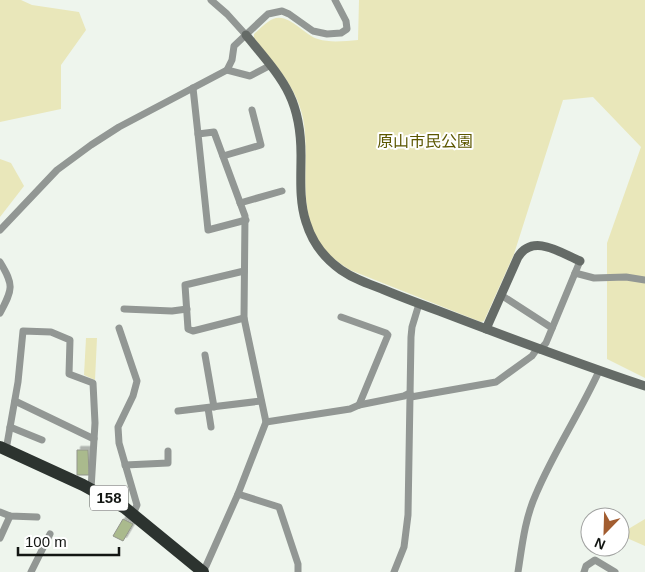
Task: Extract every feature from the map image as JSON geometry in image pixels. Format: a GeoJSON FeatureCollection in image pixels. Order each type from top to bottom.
{"type":"FeatureCollection","features":[{"type":"Feature","properties":{"kind":"highway","name":"158"},"geometry":{"type":"LineString","coordinates":[[3,449],[92,489],[133,514],[202,572]]}},
{"type":"Feature","properties":{"kind":"street"},"geometry":{"type":"LineString","coordinates":[[210,0],[227,14],[246,35],[287,87],[297,110],[300,128],[303,212],[308,229],[318,247],[332,263],[349,275],[419,304],[599,371],[645,386]]}},
{"type":"Feature","properties":{"kind":"street"},"geometry":{"type":"LineString","coordinates":[[0,230],[57,170],[78,154],[119,127],[227,70],[232,60],[234,46],[268,14],[282,12],[289,14],[313,31],[341,34],[347,29],[346,21],[335,0]]}},
{"type":"Feature","properties":{"kind":"street"},"geometry":{"type":"LineString","coordinates":[[227,70],[250,76],[271,66]]}},
{"type":"Feature","properties":{"kind":"street"},"geometry":{"type":"LineString","coordinates":[[193,88],[208,230],[246,220]]}},
{"type":"Feature","properties":{"kind":"street"},"geometry":{"type":"LineString","coordinates":[[223,156],[261,145],[252,110]]}},
{"type":"Feature","properties":{"kind":"street"},"geometry":{"type":"LineString","coordinates":[[198,134],[214,132],[246,220],[244,318],[266,422],[238,494],[202,572]]}},
{"type":"Feature","properties":{"kind":"street"},"geometry":{"type":"LineString","coordinates":[[240,203],[282,191]]}},
{"type":"Feature","properties":{"kind":"street"},"geometry":{"type":"LineString","coordinates":[[266,422],[350,409],[358,404],[404,396],[496,382],[532,356],[546,343],[580,261],[540,244],[524,248],[518,257],[486,329]]}},
{"type":"Feature","properties":{"kind":"street"},"geometry":{"type":"LineString","coordinates":[[0,262],[10,282],[11,290],[0,313]]}},
{"type":"Feature","properties":{"kind":"street"},"geometry":{"type":"LineString","coordinates":[[244,271],[185,285],[188,329],[193,331],[244,318]]}},
{"type":"Feature","properties":{"kind":"street"},"geometry":{"type":"LineString","coordinates":[[575,274],[594,278],[626,277],[645,280]]}},
{"type":"Feature","properties":{"kind":"street"},"geometry":{"type":"LineString","coordinates":[[501,295],[552,328]]}},
{"type":"Feature","properties":{"kind":"street"},"geometry":{"type":"LineString","coordinates":[[394,572],[404,547],[407,530],[412,327],[419,304]]}},
{"type":"Feature","properties":{"kind":"street"},"geometry":{"type":"LineString","coordinates":[[124,309],[172,311],[187,309]]}},
{"type":"Feature","properties":{"kind":"street"},"geometry":{"type":"LineString","coordinates":[[341,317],[388,335],[358,404]]}},
{"type":"Feature","properties":{"kind":"street"},"geometry":{"type":"LineString","coordinates":[[119,328],[137,381],[133,396],[118,428],[119,443],[137,505],[133,514]]}},
{"type":"Feature","properties":{"kind":"street"},"geometry":{"type":"LineString","coordinates":[[3,449],[10,427],[23,331],[51,332],[70,340],[69,374],[93,383],[95,423],[92,489]]}},
{"type":"Feature","properties":{"kind":"street"},"geometry":{"type":"LineString","coordinates":[[205,355],[211,407],[211,427]]}},
{"type":"Feature","properties":{"kind":"street"},"geometry":{"type":"LineString","coordinates":[[518,572],[525,528],[535,495],[599,371]]}},
{"type":"Feature","properties":{"kind":"street"},"geometry":{"type":"LineString","coordinates":[[14,401],[94,438]]}},
{"type":"Feature","properties":{"kind":"street"},"geometry":{"type":"LineString","coordinates":[[178,410],[261,401]]}},
{"type":"Feature","properties":{"kind":"street"},"geometry":{"type":"LineString","coordinates":[[10,427],[42,440]]}},
{"type":"Feature","properties":{"kind":"street"},"geometry":{"type":"LineString","coordinates":[[125,465],[168,463],[168,451]]}},
{"type":"Feature","properties":{"kind":"street"},"geometry":{"type":"LineString","coordinates":[[238,494],[279,507],[298,564],[298,572]]}},
{"type":"Feature","properties":{"kind":"street"},"geometry":{"type":"LineString","coordinates":[[0,512],[10,516],[37,517]]}},
{"type":"Feature","properties":{"kind":"street"},"geometry":{"type":"LineString","coordinates":[[0,538],[10,516]]}},
{"type":"Feature","properties":{"kind":"street"},"geometry":{"type":"LineString","coordinates":[[31,572],[50,534]]}},
{"type":"Feature","properties":{"kind":"street"},"geometry":{"type":"LineString","coordinates":[[584,572],[586,566],[595,560],[615,572]]}},
{"type":"Feature","properties":{"kind":"green space"},"geometry":{"type":"Polygon","coordinates":[[[0,0],[21,0],[32,5],[79,12],[86,30],[61,65],[61,109],[0,122],[0,0]]]}},
{"type":"Feature","properties":{"kind":"green space","name":"原山市民公園"},"geometry":{"type":"Polygon","coordinates":[[[359,0],[645,0],[645,378],[607,359],[607,243],[641,147],[593,97],[563,100],[514,254],[484,321],[481,322],[350,270],[325,250],[312,228],[308,213],[305,182],[305,134],[300,107],[290,85],[254,38],[254,34],[268,22],[279,18],[290,21],[318,39],[333,41],[358,40],[359,0]]]}},
{"type":"Feature","properties":{"kind":"green space"},"geometry":{"type":"Polygon","coordinates":[[[0,159],[11,163],[24,186],[0,217],[0,159]]]}},
{"type":"Feature","properties":{"kind":"green space"},"geometry":{"type":"Polygon","coordinates":[[[86,338],[97,338],[95,380],[84,375],[86,338]]]}},
{"type":"Feature","properties":{"kind":"green space"},"geometry":{"type":"Polygon","coordinates":[[[645,519],[645,546],[630,539],[630,528],[645,519]]]}},
{"type":"Feature","properties":{"kind":"building"},"geometry":{"type":"Polygon","coordinates":[[[77,450],[88,450],[89,475],[77,475],[77,450]]]}},
{"type":"Feature","properties":{"kind":"building"},"geometry":{"type":"Polygon","coordinates":[[[123,519],[133,524],[123,541],[113,536],[123,519]]]}}]}
